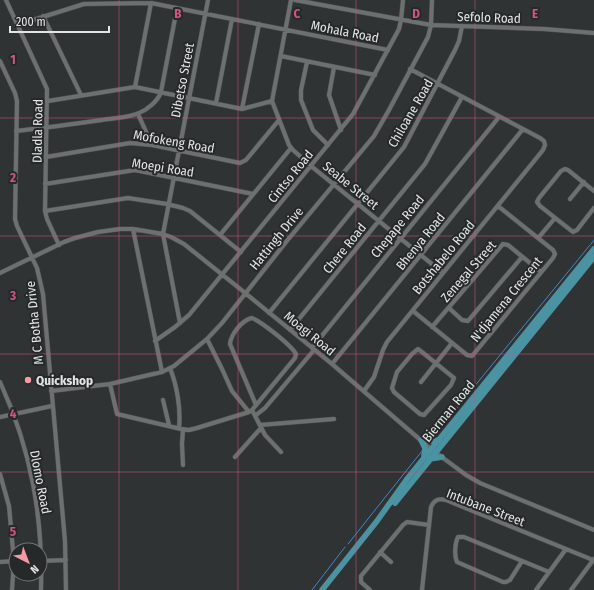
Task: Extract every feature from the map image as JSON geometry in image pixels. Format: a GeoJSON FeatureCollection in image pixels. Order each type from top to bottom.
{"type":"FeatureCollection","features":[{"type":"Feature","properties":{"kind":"main road","name":"Bierman Road"},"geometry":{"type":"LineString","coordinates":[[434,450],[439,440],[594,249]]}},
{"type":"Feature","properties":{"kind":"main road","name":"Bierman Road"},"geometry":{"type":"LineString","coordinates":[[323,590],[426,459],[594,257]]}},
{"type":"Feature","properties":{"kind":"main road"},"geometry":{"type":"LineString","coordinates":[[421,440],[439,440]]}},
{"type":"Feature","properties":{"kind":"main road"},"geometry":{"type":"LineString","coordinates":[[421,440],[425,448],[426,459],[442,457]]}},
{"type":"Feature","properties":{"kind":"street","name":"Dladla Road"},"geometry":{"type":"LineString","coordinates":[[6,0],[46,86],[48,101],[46,128],[45,211],[59,245]]}},
{"type":"Feature","properties":{"kind":"street","name":"Dibetso Street"},"geometry":{"type":"LineString","coordinates":[[162,234],[208,0]]}},
{"type":"Feature","properties":{"kind":"street"},"geometry":{"type":"LineString","coordinates":[[48,101],[135,87],[242,109],[272,101],[291,0]]}},
{"type":"Feature","properties":{"kind":"street","name":"Sefolo Road"},"geometry":{"type":"LineString","coordinates":[[295,0],[431,25],[544,29],[594,33]]}},
{"type":"Feature","properties":{"kind":"street","name":"Cintso Road"},"geometry":{"type":"LineString","coordinates":[[155,341],[189,315],[341,130],[358,106],[388,50],[401,20],[403,0]]}},
{"type":"Feature","properties":{"kind":"street","name":"Hattingh Drive"},"geometry":{"type":"LineString","coordinates":[[51,391],[110,384],[162,372],[170,368],[207,339],[222,323],[378,129],[428,37],[431,25],[432,0]]}},
{"type":"Feature","properties":{"kind":"street","name":"Mohala Road"},"geometry":{"type":"LineString","coordinates":[[17,25],[84,4],[151,3],[388,50]]}},
{"type":"Feature","properties":{"kind":"street"},"geometry":{"type":"LineString","coordinates":[[135,87],[151,3]]}},
{"type":"Feature","properties":{"kind":"street"},"geometry":{"type":"LineString","coordinates":[[16,131],[138,114],[156,100],[161,92],[177,8]]}},
{"type":"Feature","properties":{"kind":"street"},"geometry":{"type":"LineString","coordinates":[[43,16],[81,95]]}},
{"type":"Feature","properties":{"kind":"street"},"geometry":{"type":"LineString","coordinates":[[216,103],[232,19]]}},
{"type":"Feature","properties":{"kind":"street"},"geometry":{"type":"LineString","coordinates":[[242,109],[259,24]]}},
{"type":"Feature","properties":{"kind":"street","name":"Chiloane Road"},"geometry":{"type":"LineString","coordinates":[[269,313],[404,147],[458,46],[462,26]]}},
{"type":"Feature","properties":{"kind":"street"},"geometry":{"type":"LineString","coordinates":[[281,56],[375,75]]}},
{"type":"Feature","properties":{"kind":"street","name":"M C Botha Drive"},"geometry":{"type":"LineString","coordinates":[[0,61],[16,99],[15,219],[39,274],[43,294],[66,560],[66,590]]}},
{"type":"Feature","properties":{"kind":"street"},"geometry":{"type":"LineString","coordinates":[[307,62],[301,90],[301,100],[313,130],[328,145]]}},
{"type":"Feature","properties":{"kind":"street"},"geometry":{"type":"LineString","coordinates":[[334,67],[329,95],[341,130]]}},
{"type":"Feature","properties":{"kind":"street"},"geometry":{"type":"LineString","coordinates":[[410,69],[523,129]]}},
{"type":"Feature","properties":{"kind":"street","name":"Chere Road"},"geometry":{"type":"LineString","coordinates":[[290,330],[425,164],[462,96]]}},
{"type":"Feature","properties":{"kind":"street","name":"Seabe Street"},"geometry":{"type":"LineString","coordinates":[[272,101],[291,148],[443,273]]}},
{"type":"Feature","properties":{"kind":"street"},"geometry":{"type":"LineString","coordinates":[[138,114],[152,145]]}},
{"type":"Feature","properties":{"kind":"street","name":"Chepape Road"},"geometry":{"type":"LineString","coordinates":[[256,415],[265,408],[400,238],[499,117]]}},
{"type":"Feature","properties":{"kind":"street","name":"Mofokeng Road"},"geometry":{"type":"LineString","coordinates":[[46,157],[128,143],[152,145],[242,163],[279,120]]}},
{"type":"Feature","properties":{"kind":"street","name":"Botshabelo Road"},"geometry":{"type":"LineString","coordinates":[[364,391],[374,377],[387,342],[543,150],[545,145],[544,141],[523,129]]}},
{"type":"Feature","properties":{"kind":"street","name":"Bhenya Road"},"geometry":{"type":"LineString","coordinates":[[332,364],[523,129]]}},
{"type":"Feature","properties":{"kind":"street"},"geometry":{"type":"LineString","coordinates":[[220,235],[291,148]]}},
{"type":"Feature","properties":{"kind":"street"},"geometry":{"type":"LineString","coordinates":[[594,190],[565,169],[561,171],[537,200],[539,205],[570,230],[574,231],[577,230],[594,208]]}},
{"type":"Feature","properties":{"kind":"street","name":"Moepi Road"},"geometry":{"type":"LineString","coordinates":[[46,184],[131,170],[253,194]]}},
{"type":"Feature","properties":{"kind":"street"},"geometry":{"type":"LineString","coordinates":[[570,199],[584,182]]}},
{"type":"Feature","properties":{"kind":"street"},"geometry":{"type":"LineString","coordinates":[[45,211],[128,198],[167,204],[190,211],[241,252]]}},
{"type":"Feature","properties":{"kind":"street","name":"N'djamena Crescent"},"geometry":{"type":"LineString","coordinates":[[413,311],[467,355],[471,356],[554,256],[554,252],[539,237],[498,206]]}},
{"type":"Feature","properties":{"kind":"street"},"geometry":{"type":"LineString","coordinates":[[539,237],[555,218]]}},
{"type":"Feature","properties":{"kind":"street","name":"Moagi Road"},"geometry":{"type":"LineString","coordinates":[[0,273],[75,238],[120,229],[133,229],[162,234],[184,244],[332,364],[421,440],[473,480],[594,530]]}},
{"type":"Feature","properties":{"kind":"street"},"geometry":{"type":"LineString","coordinates":[[133,229],[162,372]]}},
{"type":"Feature","properties":{"kind":"street"},"geometry":{"type":"LineString","coordinates":[[162,234],[180,323]]}},
{"type":"Feature","properties":{"kind":"street","name":"Zenegal Street"},"geometry":{"type":"LineString","coordinates":[[432,327],[501,245],[508,245],[541,272]]}},
{"type":"Feature","properties":{"kind":"street"},"geometry":{"type":"LineString","coordinates":[[449,308],[462,320],[468,320],[522,257]]}},
{"type":"Feature","properties":{"kind":"street"},"geometry":{"type":"LineString","coordinates":[[110,384],[117,414],[181,429],[197,428],[250,411],[256,405],[295,358],[296,354],[294,350],[274,333],[252,318],[247,319],[238,328],[230,344],[256,405]]}},
{"type":"Feature","properties":{"kind":"street"},"geometry":{"type":"LineString","coordinates":[[207,339],[232,391],[250,411],[256,415],[265,435],[281,452]]}},
{"type":"Feature","properties":{"kind":"street"},"geometry":{"type":"LineString","coordinates":[[421,382],[452,343]]}},
{"type":"Feature","properties":{"kind":"street"},"geometry":{"type":"LineString","coordinates":[[416,350],[422,352],[436,363],[453,377],[454,380],[426,414],[423,415],[394,392],[392,386],[397,372],[416,350]]}},
{"type":"Feature","properties":{"kind":"street"},"geometry":{"type":"LineString","coordinates":[[170,368],[176,387],[184,465]]}},
{"type":"Feature","properties":{"kind":"street","name":"Dlomo Road"},"geometry":{"type":"LineString","coordinates":[[0,382],[21,434],[34,489],[39,542]]}},
{"type":"Feature","properties":{"kind":"street"},"geometry":{"type":"LineString","coordinates":[[163,400],[169,425]]}},
{"type":"Feature","properties":{"kind":"street"},"geometry":{"type":"LineString","coordinates":[[0,417],[52,406]]}},
{"type":"Feature","properties":{"kind":"street"},"geometry":{"type":"LineString","coordinates":[[235,457],[260,426],[334,419]]}},
{"type":"Feature","properties":{"kind":"street"},"geometry":{"type":"LineString","coordinates":[[0,474],[9,502],[13,542]]}},
{"type":"Feature","properties":{"kind":"street","name":"Intubane Street"},"geometry":{"type":"LineString","coordinates":[[422,590],[432,503],[435,500],[442,499],[593,560]]}},
{"type":"Feature","properties":{"kind":"street"},"geometry":{"type":"LineString","coordinates":[[370,590],[361,582],[361,576],[405,523],[409,522],[429,525]]}},
{"type":"Feature","properties":{"kind":"street"},"geometry":{"type":"LineString","coordinates":[[522,561],[510,580],[503,582],[457,562],[455,557],[458,537],[464,537],[549,572]]}},
{"type":"Feature","properties":{"kind":"street"},"geometry":{"type":"LineString","coordinates":[[536,590],[566,549]]}},
{"type":"Feature","properties":{"kind":"street"},"geometry":{"type":"LineString","coordinates":[[380,552],[391,562]]}},
{"type":"Feature","properties":{"kind":"street"},"geometry":{"type":"LineString","coordinates":[[48,561],[66,560]]}},
{"type":"Feature","properties":{"kind":"street"},"geometry":{"type":"LineString","coordinates":[[571,590],[593,560]]}},
{"type":"Feature","properties":{"kind":"waterway"},"geometry":{"type":"LineString","coordinates":[[591,244],[594,240]]}},
{"type":"Feature","properties":{"kind":"waterway"},"geometry":{"type":"LineString","coordinates":[[433,437],[590,245]]}},
{"type":"Feature","properties":{"kind":"waterway"},"geometry":{"type":"LineString","coordinates":[[348,544],[422,451]]}},
{"type":"Feature","properties":{"kind":"waterway"},"geometry":{"type":"LineString","coordinates":[[312,590],[345,547]]}},
{"type":"Feature","properties":{"kind":"place","name":"Quickshop"},"geometry":{"type":"Point","coordinates":[28,380]}}]}
